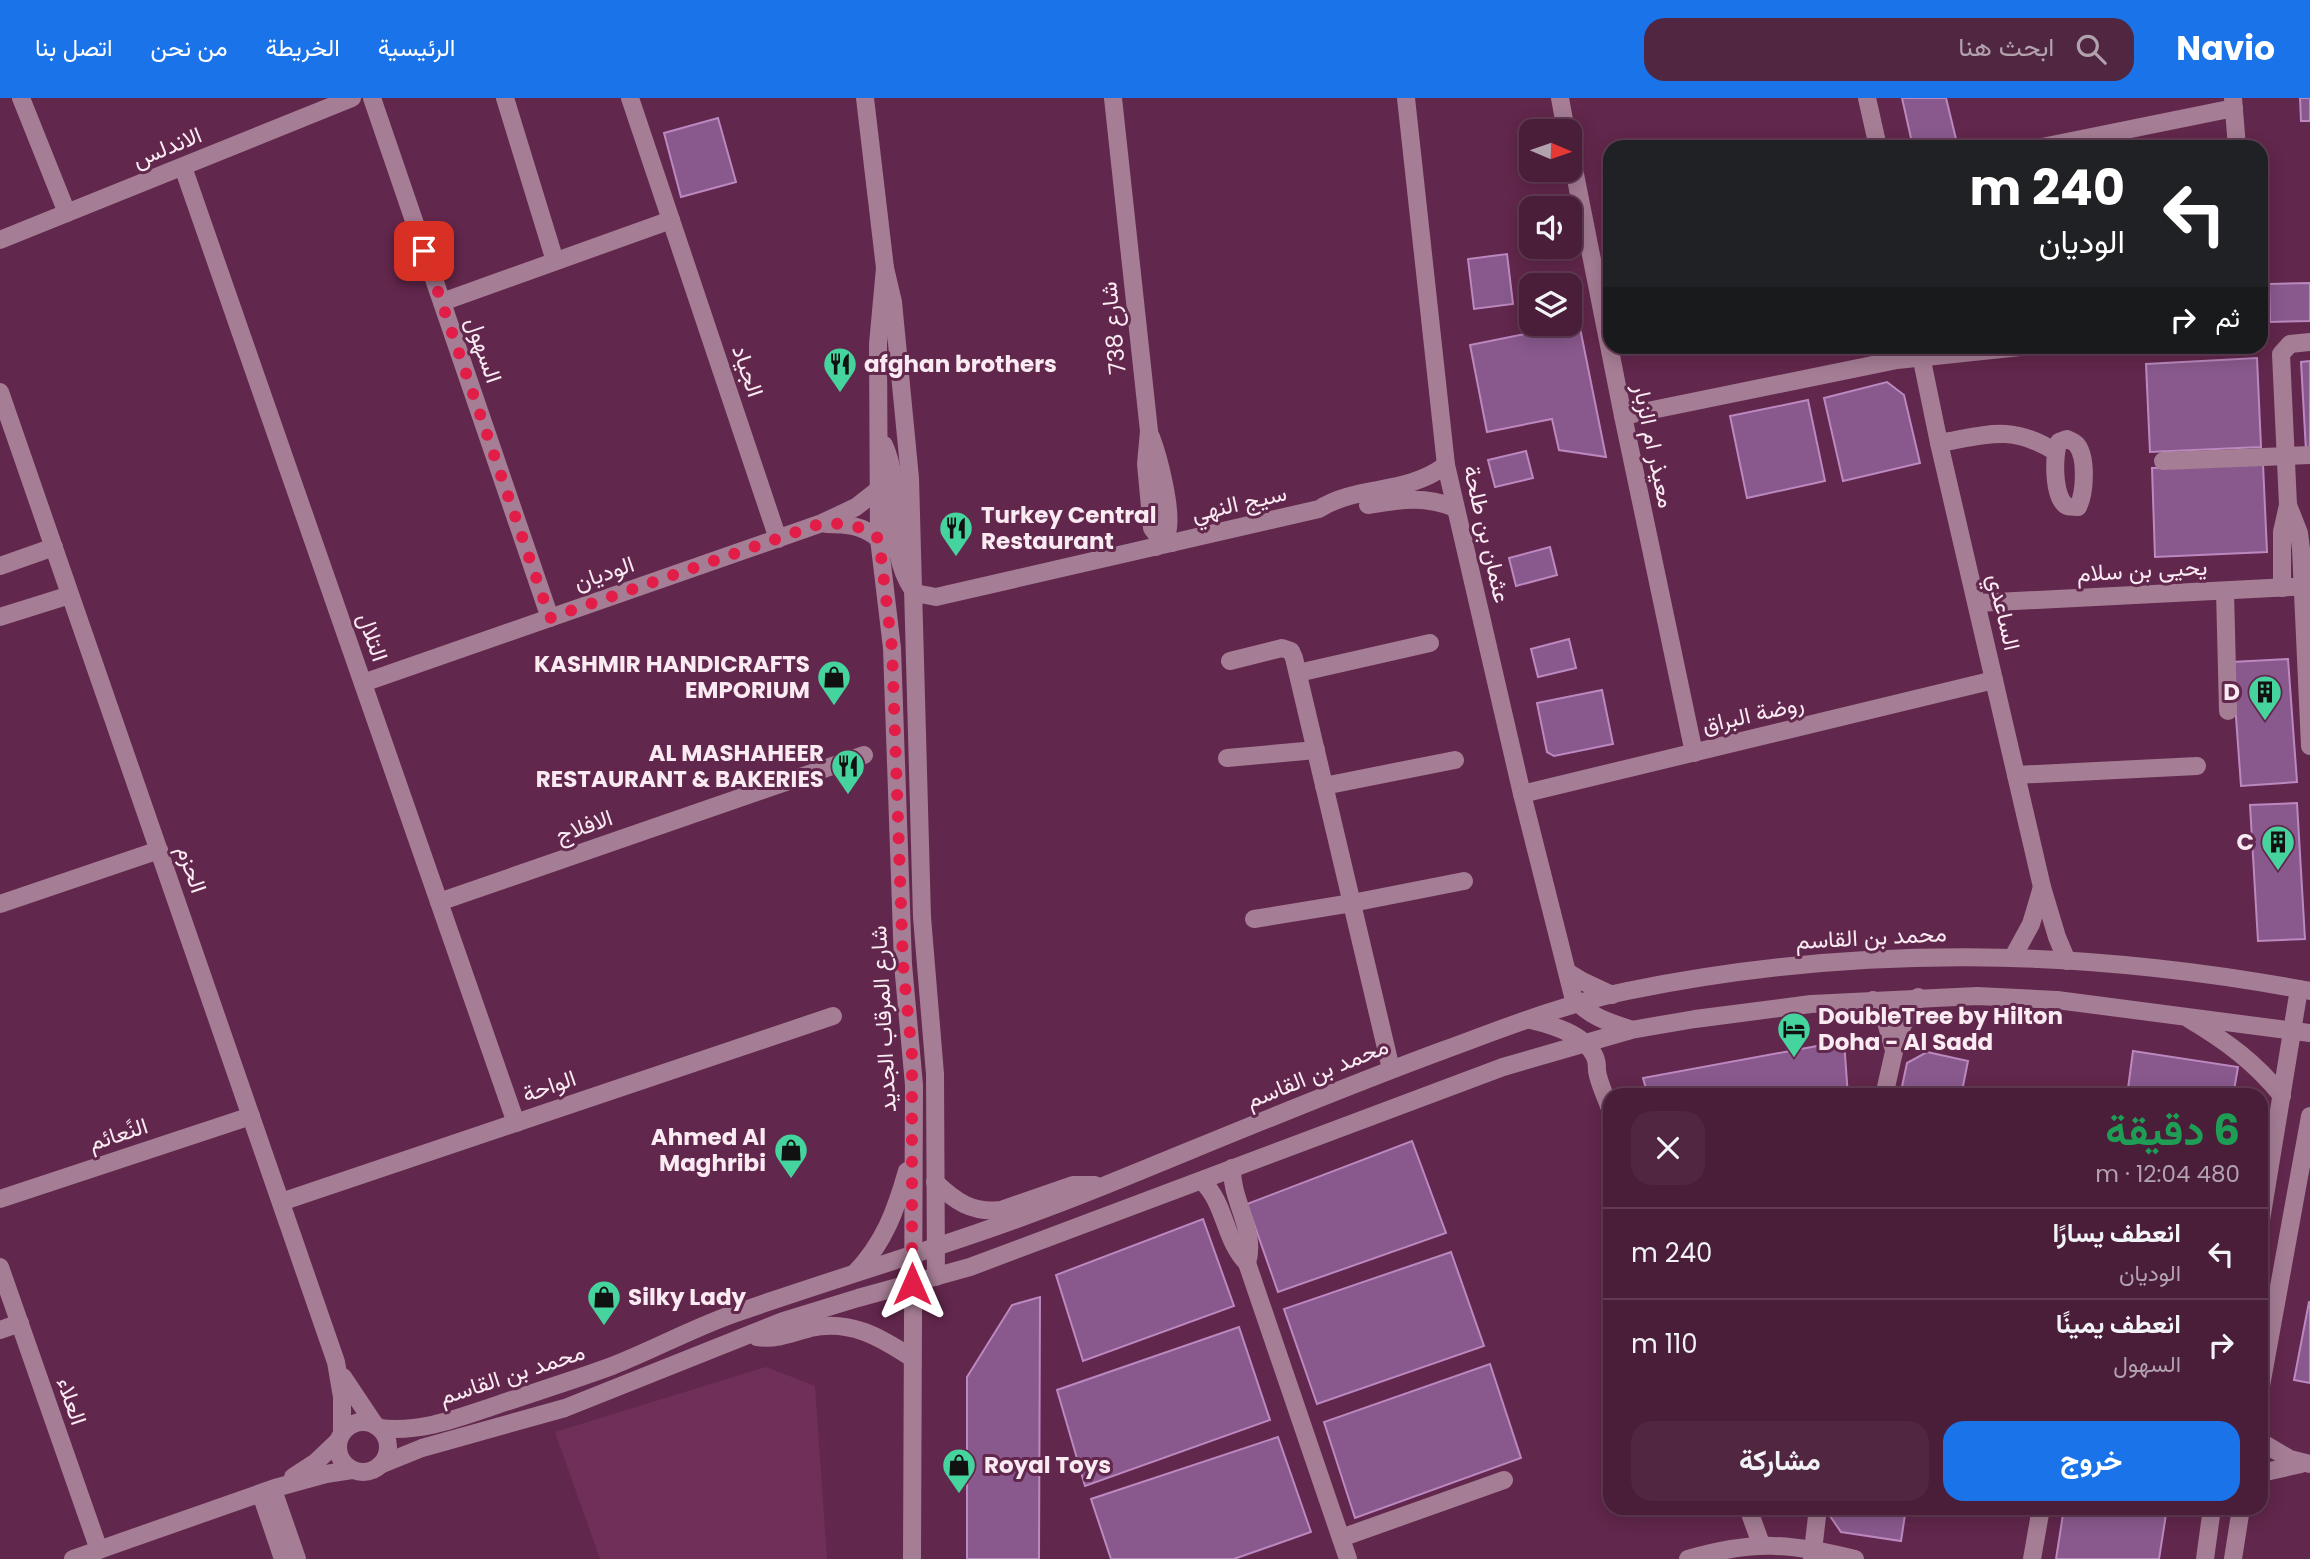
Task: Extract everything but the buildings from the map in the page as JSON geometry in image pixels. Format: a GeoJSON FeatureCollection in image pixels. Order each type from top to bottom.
{"type":"FeatureCollection","features":[{"type":"Feature","properties":{"kind":"street"},"geometry":{"type":"LineString","coordinates":[[21,98],[67,214]]}},
{"type":"Feature","properties":{"kind":"street","name":"الاندلس"},"geometry":{"type":"LineString","coordinates":[[0,240],[352,98]]}},
{"type":"Feature","properties":{"kind":"street","name":"السهول"},"geometry":{"type":"LineString","coordinates":[[372,98],[550,618]]}},
{"type":"Feature","properties":{"kind":"street"},"geometry":{"type":"LineString","coordinates":[[505,98],[555,261]]}},
{"type":"Feature","properties":{"kind":"street","name":"الجياد"},"geometry":{"type":"LineString","coordinates":[[630,98],[778,539]]}},
{"type":"Feature","properties":{"kind":"street","name":"شارع المرقاب الجديد"},"geometry":{"type":"LineString","coordinates":[[865,98],[885,268],[894,302],[906,439],[915,593],[922,917],[935,1074],[936,1278]]}},
{"type":"Feature","properties":{"kind":"street","name":"شارع 738"},"geometry":{"type":"LineString","coordinates":[[1112,98],[1149,431],[1163,479],[1169,525],[1164,543]]}},
{"type":"Feature","properties":{"kind":"street","name":"عثمان بن طلحة"},"geometry":{"type":"LineString","coordinates":[[1406,98],[1446,465],[1522,794],[1569,972],[1570,989],[1577,1003]]}},
{"type":"Feature","properties":{"kind":"street"},"geometry":{"type":"LineString","coordinates":[[1560,98],[1564,119]]}},
{"type":"Feature","properties":{"kind":"street"},"geometry":{"type":"LineString","coordinates":[[1867,98],[1876,140]]}},
{"type":"Feature","properties":{"kind":"street"},"geometry":{"type":"LineString","coordinates":[[2073,140],[2234,103],[2237,140]]}},
{"type":"Feature","properties":{"kind":"street","name":"التلال"},"geometry":{"type":"LineString","coordinates":[[183,167],[516,1123]]}},
{"type":"Feature","properties":{"kind":"street","name":"معيذر ام الزبار"},"geometry":{"type":"LineString","coordinates":[[1577,182],[1603,315]]}},
{"type":"Feature","properties":{"kind":"street"},"geometry":{"type":"LineString","coordinates":[[442,302],[671,219]]}},
{"type":"Feature","properties":{"kind":"street","name":"شارع المرقاب الجديد"},"geometry":{"type":"LineString","coordinates":[[885,268],[878,344],[879,539],[893,671],[903,964],[912,1055],[912,1559]]}},
{"type":"Feature","properties":{"kind":"street"},"geometry":{"type":"LineString","coordinates":[[2282,588],[2282,532],[2288,505],[2281,355],[2290,344],[2310,342]]}},
{"type":"Feature","properties":{"kind":"street","name":"معيذر ام الزبار"},"geometry":{"type":"LineString","coordinates":[[1611,354],[1694,753]]}},
{"type":"Feature","properties":{"kind":"street"},"geometry":{"type":"LineString","coordinates":[[1623,416],[1906,354]]}},
{"type":"Feature","properties":{"kind":"street","name":"الساعدي"},"geometry":{"type":"LineString","coordinates":[[1921,354],[2042,887],[2067,961]]}},
{"type":"Feature","properties":{"kind":"street","name":"الحزم"},"geometry":{"type":"LineString","coordinates":[[0,392],[336,1362],[353,1395],[377,1427]]}},
{"type":"Feature","properties":{"kind":"street"},"geometry":{"type":"LineString","coordinates":[[1939,443],[2014,433],[2040,442],[2054,451]]}},
{"type":"Feature","properties":{"kind":"street"},"geometry":{"type":"LineString","coordinates":[[878,434],[891,463],[899,563],[915,593]]}},
{"type":"Feature","properties":{"kind":"street"},"geometry":{"type":"LineString","coordinates":[[2163,461],[2310,455]]}},
{"type":"Feature","properties":{"kind":"street","name":"سيج النهي"},"geometry":{"type":"LineString","coordinates":[[915,593],[936,597],[1319,509],[1342,499],[1413,484],[1446,465]]}},
{"type":"Feature","properties":{"kind":"street","name":"الوديان"},"geometry":{"type":"LineString","coordinates":[[363,683],[822,523],[856,507],[879,489]]}},
{"type":"Feature","properties":{"kind":"street"},"geometry":{"type":"LineString","coordinates":[[1319,509],[1335,511],[1416,499],[1455,508]]}},
{"type":"Feature","properties":{"kind":"street"},"geometry":{"type":"LineString","coordinates":[[2288,505],[2299,534],[2306,587],[2310,746]]}},
{"type":"Feature","properties":{"kind":"street","name":"الوديان"},"geometry":{"type":"LineString","coordinates":[[822,523],[851,524],[871,532],[879,539]]}},
{"type":"Feature","properties":{"kind":"street"},"geometry":{"type":"LineString","coordinates":[[0,566],[54,547]]}},
{"type":"Feature","properties":{"kind":"street","name":"يحيى بن سلام"},"geometry":{"type":"LineString","coordinates":[[1977,603],[2306,587]]}},
{"type":"Feature","properties":{"kind":"street"},"geometry":{"type":"LineString","coordinates":[[2225,591],[2228,711]]}},
{"type":"Feature","properties":{"kind":"street"},"geometry":{"type":"LineString","coordinates":[[0,617],[70,595]]}},
{"type":"Feature","properties":{"kind":"street"},"geometry":{"type":"LineString","coordinates":[[1298,673],[1430,643]]}},
{"type":"Feature","properties":{"kind":"street"},"geometry":{"type":"LineString","coordinates":[[1230,661],[1282,648],[1287,649],[1294,658],[1391,1069]]}},
{"type":"Feature","properties":{"kind":"street","name":"روضة البراق"},"geometry":{"type":"LineString","coordinates":[[1522,794],[1994,680]]}},
{"type":"Feature","properties":{"kind":"street"},"geometry":{"type":"LineString","coordinates":[[1227,758],[1316,750]]}},
{"type":"Feature","properties":{"kind":"street","name":"الافلاج"},"geometry":{"type":"LineString","coordinates":[[439,902],[864,755]]}},
{"type":"Feature","properties":{"kind":"street"},"geometry":{"type":"LineString","coordinates":[[1324,786],[1455,760]]}},
{"type":"Feature","properties":{"kind":"street"},"geometry":{"type":"LineString","coordinates":[[2015,775],[2197,766]]}},
{"type":"Feature","properties":{"kind":"street"},"geometry":{"type":"LineString","coordinates":[[0,904],[159,850]]}},
{"type":"Feature","properties":{"kind":"street"},"geometry":{"type":"LineString","coordinates":[[1254,919],[1464,881]]}},
{"type":"Feature","properties":{"kind":"street"},"geometry":{"type":"LineString","coordinates":[[2013,957],[2031,924],[2042,887]]}},
{"type":"Feature","properties":{"kind":"street","name":"محمد بن القاسم"},"geometry":{"type":"LineString","coordinates":[[377,1427],[414,1429],[448,1421],[608,1367],[705,1325],[936,1248],[1102,1186],[1391,1069],[1577,1003],[1612,995],[1750,970],[1904,957],[2013,957],[2168,969],[2304,990]]}},
{"type":"Feature","properties":{"kind":"street"},"geometry":{"type":"LineString","coordinates":[[1569,972],[1612,995]]}},
{"type":"Feature","properties":{"kind":"street"},"geometry":{"type":"LineString","coordinates":[[2268,1179],[2282,1096],[2301,1032],[2304,990]]}},
{"type":"Feature","properties":{"kind":"street","name":"محمد بن القاسم"},"geometry":{"type":"LineString","coordinates":[[380,1465],[415,1451],[575,1404],[746,1335],[833,1305],[970,1267],[1503,1067],[1632,1030],[1756,1010],[1918,997],[1977,996],[2057,1000],[2301,1032]]}},
{"type":"Feature","properties":{"kind":"street"},"geometry":{"type":"LineString","coordinates":[[1885,1088],[1893,1047],[1903,1021],[1918,997]]}},
{"type":"Feature","properties":{"kind":"street"},"geometry":{"type":"LineString","coordinates":[[1873,1000],[1886,1022],[1893,1047]]}},
{"type":"Feature","properties":{"kind":"street"},"geometry":{"type":"LineString","coordinates":[[1577,1003],[1611,1023],[1632,1030]]}},
{"type":"Feature","properties":{"kind":"street"},"geometry":{"type":"LineString","coordinates":[[2182,1015],[2245,1055],[2282,1096]]}},
{"type":"Feature","properties":{"kind":"street","name":"الواحة"},"geometry":{"type":"LineString","coordinates":[[281,1202],[833,1016]]}},
{"type":"Feature","properties":{"kind":"street"},"geometry":{"type":"LineString","coordinates":[[1531,1020],[1559,1028],[1584,1042],[1595,1056],[1603,1090]]}},
{"type":"Feature","properties":{"kind":"street"},"geometry":{"type":"LineString","coordinates":[[1558,1050],[1572,1054],[1597,1073]]}},
{"type":"Feature","properties":{"kind":"street","name":"النًعائم"},"geometry":{"type":"LineString","coordinates":[[0,1199],[251,1116]]}},
{"type":"Feature","properties":{"kind":"street"},"geometry":{"type":"LineString","coordinates":[[2268,1349],[2310,1116]]}},
{"type":"Feature","properties":{"kind":"street"},"geometry":{"type":"LineString","coordinates":[[855,1273],[867,1261],[886,1232],[894,1215],[913,1151]]}},
{"type":"Feature","properties":{"kind":"street"},"geometry":{"type":"LineString","coordinates":[[1232,1168],[1232,1185],[1249,1237],[1250,1255],[1247,1263]]}},
{"type":"Feature","properties":{"kind":"street"},"geometry":{"type":"LineString","coordinates":[[1202,1181],[1216,1198],[1235,1246],[1247,1263],[1348,1559]]}},
{"type":"Feature","properties":{"kind":"street"},"geometry":{"type":"LineString","coordinates":[[934,1182],[965,1206],[988,1212],[1073,1185],[1102,1186]]}},
{"type":"Feature","properties":{"kind":"street","name":"العلاء"},"geometry":{"type":"LineString","coordinates":[[0,1267],[99,1550]]}},
{"type":"Feature","properties":{"kind":"street"},"geometry":{"type":"LineString","coordinates":[[0,1330],[20,1323]]}},
{"type":"Feature","properties":{"kind":"street"},"geometry":{"type":"LineString","coordinates":[[746,1335],[768,1338],[817,1327],[845,1326],[878,1336],[912,1358]]}},
{"type":"Feature","properties":{"kind":"street","name":"الحزم"},"geometry":{"type":"LineString","coordinates":[[336,1362],[342,1397],[340,1437]]}},
{"type":"Feature","properties":{"kind":"street"},"geometry":{"type":"LineString","coordinates":[[73,1559],[326,1474],[352,1470],[367,1472],[380,1465],[387,1451],[384,1435],[377,1427],[368,1423],[353,1424],[316,1462],[269,1491]]}},
{"type":"Feature","properties":{"kind":"street"},"geometry":{"type":"LineString","coordinates":[[340,1437],[340,1458],[352,1470]]}},
{"type":"Feature","properties":{"kind":"street"},"geometry":{"type":"LineString","coordinates":[[2268,1447],[2276,1453],[2307,1464]]}},
{"type":"Feature","properties":{"kind":"street"},"geometry":{"type":"LineString","coordinates":[[2268,1472],[2307,1464]]}},
{"type":"Feature","properties":{"kind":"street"},"geometry":{"type":"LineString","coordinates":[[1341,1538],[1504,1480]]}},
{"type":"Feature","properties":{"kind":"street"},"geometry":{"type":"LineString","coordinates":[[269,1491],[283,1559]]}},
{"type":"Feature","properties":{"kind":"street"},"geometry":{"type":"LineString","coordinates":[[269,1491],[297,1559]]}},
{"type":"Feature","properties":{"kind":"street"},"geometry":{"type":"LineString","coordinates":[[1751,1515],[1761,1544]]}},
{"type":"Feature","properties":{"kind":"street"},"geometry":{"type":"LineString","coordinates":[[1812,1554],[1817,1515]]}},
{"type":"Feature","properties":{"kind":"street"},"geometry":{"type":"LineString","coordinates":[[2032,1559],[2040,1515]]}},
{"type":"Feature","properties":{"kind":"street"},"geometry":{"type":"LineString","coordinates":[[2205,1559],[2211,1515]]}},
{"type":"Feature","properties":{"kind":"street"},"geometry":{"type":"LineString","coordinates":[[2233,1559],[2240,1515]]}},
{"type":"Feature","properties":{"kind":"street"},"geometry":{"type":"LineString","coordinates":[[1688,1559],[1723,1549],[1761,1544],[1855,1559]]}},
{"type":"Feature","properties":{"kind":"shaded area"},"geometry":{"type":"Polygon","coordinates":[[[766,1367],[815,1386],[827,1559],[600,1559],[555,1432],[766,1367]]]}},
{"type":"Feature","properties":{"kind":"place","name":"afghan brothers"},"geometry":{"type":"Point","coordinates":[840,394]}},
{"type":"Feature","properties":{"kind":"place","name":"Turkey Central Restaurant"},"geometry":{"type":"Point","coordinates":[956,558]}},
{"type":"Feature","properties":{"kind":"place","name":"KASHMIR HANDICRAFTS EMPORIUM"},"geometry":{"type":"Point","coordinates":[834,707]}},
{"type":"Feature","properties":{"kind":"place","name":"D"},"geometry":{"type":"Point","coordinates":[2265,722]}},
{"type":"Feature","properties":{"kind":"place","name":"AL MASHAHEER RESTAURANT & BAKERIES"},"geometry":{"type":"Point","coordinates":[848,796]}},
{"type":"Feature","properties":{"kind":"place","name":"C"},"geometry":{"type":"Point","coordinates":[2278,872]}},
{"type":"Feature","properties":{"kind":"place","name":"DoubleTree by Hilton Doha - Al Sadd"},"geometry":{"type":"Point","coordinates":[1794,1059]}},
{"type":"Feature","properties":{"kind":"place","name":"Ahmed Al Maghribi"},"geometry":{"type":"Point","coordinates":[791,1180]}},
{"type":"Feature","properties":{"kind":"place","name":"Silky Lady"},"geometry":{"type":"Point","coordinates":[604,1327]}},
{"type":"Feature","properties":{"kind":"place","name":"Royal Toys"},"geometry":{"type":"Point","coordinates":[959,1495]}},
{"type":"Feature","properties":{"kind":"route"},"geometry":{"type":"LineString","coordinates":[[424,251],[550,618],[822,523],[851,524],[871,532],[879,539],[892,648],[903,964],[914,1085],[912,1284]]}}]}
